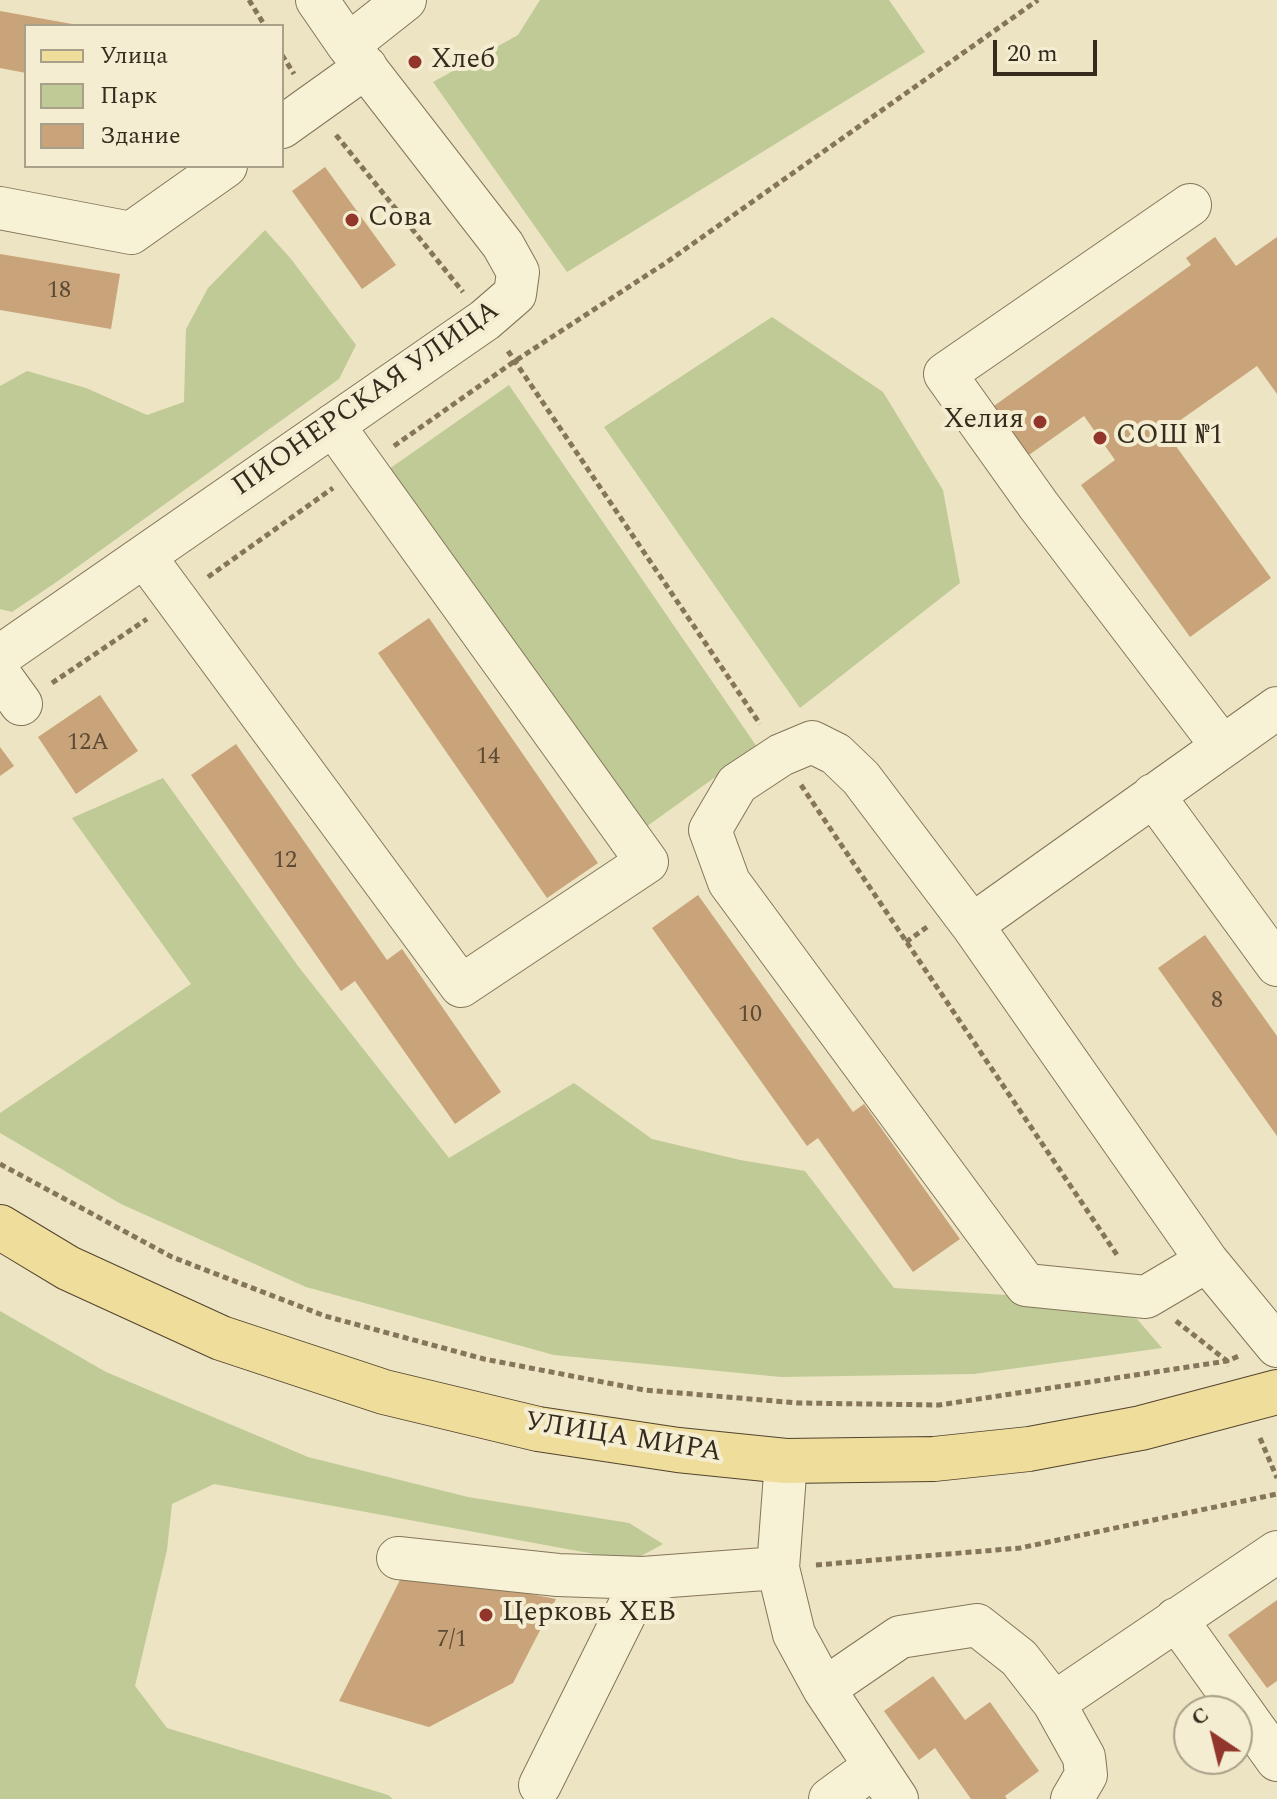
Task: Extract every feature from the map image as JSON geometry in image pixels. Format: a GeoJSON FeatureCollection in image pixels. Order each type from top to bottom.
{"type":"FeatureCollection","features":[{"type":"Feature","properties":{"kind":"main road","name":"УЛИЦА МИРА"},"geometry":{"type":"LineString","coordinates":[[0,1227],[68,1268],[221,1338],[384,1392],[538,1429],[678,1450],[786,1461],[934,1459],[1029,1449],[1141,1428],[1277,1392]]}},
{"type":"Feature","properties":{"kind":"street","name":"ПИОНЕРСКАЯ УЛИЦА"},"geometry":{"type":"LineString","coordinates":[[0,656],[485,320],[515,294],[518,272],[503,245],[317,0]]}},
{"type":"Feature","properties":{"kind":"street"},"geometry":{"type":"LineString","coordinates":[[284,125],[357,56],[405,0]]}},
{"type":"Feature","properties":{"kind":"street"},"geometry":{"type":"LineString","coordinates":[[0,208],[131,233],[223,168]]}},
{"type":"Feature","properties":{"kind":"street"},"geometry":{"type":"LineString","coordinates":[[1190,205],[945,374],[1039,506],[1222,746]]}},
{"type":"Feature","properties":{"kind":"street"},"geometry":{"type":"LineString","coordinates":[[145,557],[461,986],[647,862],[333,425]]}},
{"type":"Feature","properties":{"kind":"street"},"geometry":{"type":"LineString","coordinates":[[972,925],[1277,708]]}},
{"type":"Feature","properties":{"kind":"street"},"geometry":{"type":"LineString","coordinates":[[1207,1261],[1146,1297],[1026,1285],[729,882],[710,830],[737,784],[781,755],[812,742],[836,754],[861,778],[972,925],[1207,1261],[1276,1344]]}},
{"type":"Feature","properties":{"kind":"street"},"geometry":{"type":"LineString","coordinates":[[1153,795],[1277,965]]}},
{"type":"Feature","properties":{"kind":"street"},"geometry":{"type":"LineString","coordinates":[[786,1461],[778,1568],[794,1634],[824,1689],[886,1783],[830,1799]]}},
{"type":"Feature","properties":{"kind":"street"},"geometry":{"type":"LineString","coordinates":[[1054,1703],[1277,1552]]}},
{"type":"Feature","properties":{"kind":"street"},"geometry":{"type":"LineString","coordinates":[[398,1558],[558,1575],[643,1578],[778,1568]]}},
{"type":"Feature","properties":{"kind":"street"},"geometry":{"type":"LineString","coordinates":[[540,1785],[643,1578]]}},
{"type":"Feature","properties":{"kind":"street"},"geometry":{"type":"LineString","coordinates":[[1176,1619],[1277,1760]]}},
{"type":"Feature","properties":{"kind":"street"},"geometry":{"type":"LineString","coordinates":[[824,1689],[900,1637],[977,1625],[1019,1658],[1054,1703],[1084,1757],[1086,1775],[1072,1799]]}},
{"type":"Feature","properties":{"kind":"path"},"geometry":{"type":"LineString","coordinates":[[249,0],[264,24]]}},
{"type":"Feature","properties":{"kind":"path"},"geometry":{"type":"LineString","coordinates":[[11,689],[177,599],[515,361],[667,262],[1038,0]]}},
{"type":"Feature","properties":{"kind":"path"},"geometry":{"type":"LineString","coordinates":[[0,1164],[172,1257],[325,1316],[484,1359],[644,1390],[798,1403],[939,1405],[1227,1361],[1276,1344]]}},
{"type":"Feature","properties":{"kind":"path"},"geometry":{"type":"LineString","coordinates":[[778,1568],[1020,1548],[1277,1494]]}},
{"type":"Feature","properties":{"kind":"green space"},"geometry":{"type":"Polygon","coordinates":[[[540,0],[889,0],[925,52],[567,272],[433,82],[518,35],[540,0]]]}},
{"type":"Feature","properties":{"kind":"green space"},"geometry":{"type":"Polygon","coordinates":[[[265,230],[356,345],[339,379],[55,583],[12,612],[0,609],[0,386],[27,371],[86,388],[147,415],[184,402],[186,329],[208,288],[265,230]]]}},
{"type":"Feature","properties":{"kind":"green space"},"geometry":{"type":"Polygon","coordinates":[[[772,317],[883,392],[943,490],[960,583],[800,708],[604,427],[772,317]]]}},
{"type":"Feature","properties":{"kind":"green space"},"geometry":{"type":"Polygon","coordinates":[[[509,385],[757,747],[639,832],[382,474],[509,385]]]}},
{"type":"Feature","properties":{"kind":"green space"},"geometry":{"type":"Polygon","coordinates":[[[163,778],[298,966],[449,1158],[574,1083],[652,1139],[740,1160],[805,1171],[894,1288],[1006,1295],[1137,1319],[1162,1348],[974,1374],[781,1377],[554,1355],[306,1287],[121,1204],[0,1133],[0,1113],[191,984],[72,818],[163,778]]]}},
{"type":"Feature","properties":{"kind":"green space"},"geometry":{"type":"Polygon","coordinates":[[[0,1311],[106,1372],[308,1457],[468,1497],[629,1523],[663,1544],[632,1561],[214,1484],[172,1504],[167,1550],[135,1686],[167,1728],[393,1799],[0,1799],[0,1311]]]}},
{"type":"Feature","properties":{"kind":"building"},"geometry":{"type":"Polygon","coordinates":[[[0,11],[72,24],[24,24],[24,73],[0,68],[0,11]]]}},
{"type":"Feature","properties":{"kind":"building"},"geometry":{"type":"Polygon","coordinates":[[[325,167],[396,265],[362,289],[292,191],[325,167]]]}},
{"type":"Feature","properties":{"kind":"building"},"geometry":{"type":"Polygon","coordinates":[[[1215,237],[1236,266],[1277,237],[1277,394],[1257,366],[1165,431],[1271,578],[1190,637],[1081,485],[1115,460],[1084,416],[1019,462],[984,413],[1191,265],[1186,258],[1215,237]]]}},
{"type":"Feature","properties":{"kind":"building"},"geometry":{"type":"Polygon","coordinates":[[[0,254],[120,274],[111,329],[0,310],[0,254]]]}},
{"type":"Feature","properties":{"kind":"building"},"geometry":{"type":"Polygon","coordinates":[[[429,618],[598,863],[547,898],[378,653],[429,618]]]}},
{"type":"Feature","properties":{"kind":"building"},"geometry":{"type":"Polygon","coordinates":[[[100,695],[138,751],[76,794],[38,737],[100,695]]]}},
{"type":"Feature","properties":{"kind":"building"},"geometry":{"type":"Polygon","coordinates":[[[236,744],[387,960],[402,949],[501,1092],[455,1124],[355,981],[341,991],[191,775],[236,744]]]}},
{"type":"Feature","properties":{"kind":"building"},"geometry":{"type":"Polygon","coordinates":[[[0,747],[14,766],[0,776],[0,747]]]}},
{"type":"Feature","properties":{"kind":"building"},"geometry":{"type":"Polygon","coordinates":[[[698,895],[853,1112],[864,1104],[960,1239],[913,1272],[818,1138],[807,1146],[652,928],[698,895]]]}},
{"type":"Feature","properties":{"kind":"building"},"geometry":{"type":"Polygon","coordinates":[[[1205,935],[1277,1036],[1277,1136],[1158,968],[1205,935]]]}},
{"type":"Feature","properties":{"kind":"building"},"geometry":{"type":"Polygon","coordinates":[[[405,1570],[556,1599],[513,1683],[429,1727],[339,1701],[405,1570]]]}},
{"type":"Feature","properties":{"kind":"building"},"geometry":{"type":"Polygon","coordinates":[[[1277,1600],[1277,1681],[1267,1688],[1228,1635],[1277,1600]]]}},
{"type":"Feature","properties":{"kind":"building"},"geometry":{"type":"Polygon","coordinates":[[[933,1676],[965,1720],[990,1702],[1039,1771],[1005,1796],[1007,1799],[971,1799],[935,1748],[919,1760],[884,1711],[933,1676]]]}},
{"type":"Feature","properties":{"kind":"place","name":"Хлеб"},"geometry":{"type":"Point","coordinates":[415,62]}},
{"type":"Feature","properties":{"kind":"place","name":"Сова"},"geometry":{"type":"Point","coordinates":[352,220]}},
{"type":"Feature","properties":{"kind":"place","name":"Хелия"},"geometry":{"type":"Point","coordinates":[1040,422]}},
{"type":"Feature","properties":{"kind":"place","name":"СОШ №1"},"geometry":{"type":"Point","coordinates":[1100,438]}},
{"type":"Feature","properties":{"kind":"place","name":"Церковь ХЕВ"},"geometry":{"type":"Point","coordinates":[486,1615]}}]}
